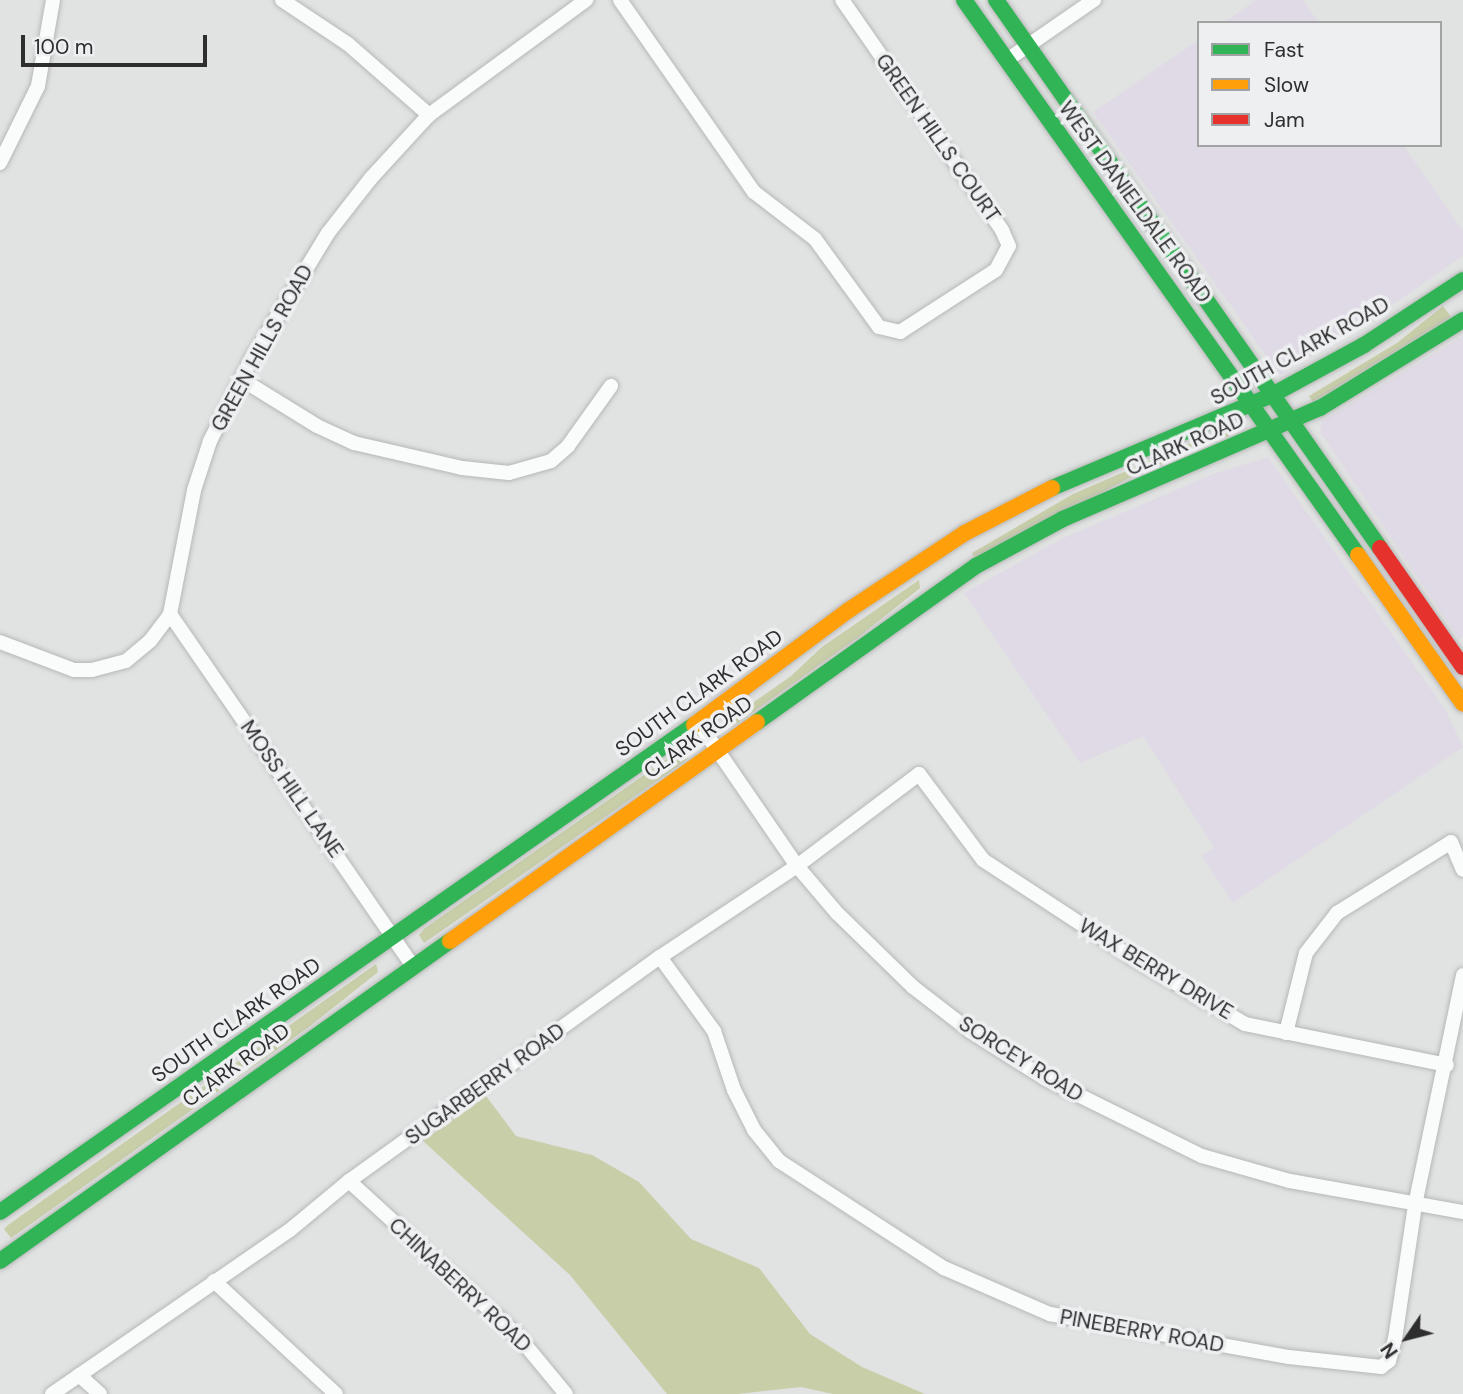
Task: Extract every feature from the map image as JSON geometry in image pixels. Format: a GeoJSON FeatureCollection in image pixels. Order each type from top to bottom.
{"type":"FeatureCollection","features":[{"type":"Feature","properties":{"kind":"main road","name":"WEST DANIELDALE ROAD"},"geometry":{"type":"LineString","coordinates":[[964,0],[1462,702]]}},
{"type":"Feature","properties":{"kind":"main road","name":"WEST DANIELDALE ROAD"},"geometry":{"type":"LineString","coordinates":[[996,0],[1463,667]]}},
{"type":"Feature","properties":{"kind":"main road"},"geometry":{"type":"LineString","coordinates":[[1060,134],[1079,119]]}},
{"type":"Feature","properties":{"kind":"main road"},"geometry":{"type":"LineString","coordinates":[[1135,239],[1153,223]]}},
{"type":"Feature","properties":{"kind":"main road","name":"SOUTH CLARK ROAD"},"geometry":{"type":"LineString","coordinates":[[0,1212],[698,722],[935,552],[1053,487],[1272,395],[1364,345],[1463,280]]}},
{"type":"Feature","properties":{"kind":"main road"},"geometry":{"type":"LineString","coordinates":[[1463,301],[1463,319]]}},
{"type":"Feature","properties":{"kind":"main road","name":"CLARK ROAD"},"geometry":{"type":"LineString","coordinates":[[0,1261],[954,581],[1063,519],[1289,421],[1369,380],[1463,319]]}},
{"type":"Feature","properties":{"kind":"main road"},"geometry":{"type":"LineString","coordinates":[[935,552],[954,581]]}},
{"type":"Feature","properties":{"kind":"street"},"geometry":{"type":"LineString","coordinates":[[0,163],[38,86],[53,0]]}},
{"type":"Feature","properties":{"kind":"street"},"geometry":{"type":"LineString","coordinates":[[282,0],[348,44],[429,115]]}},
{"type":"Feature","properties":{"kind":"street","name":"GREEN HILLS ROAD"},"geometry":{"type":"LineString","coordinates":[[0,642],[61,666],[92,670],[126,661],[140,651],[170,614],[200,465],[241,379],[349,203],[429,115],[586,0]]}},
{"type":"Feature","properties":{"kind":"street","name":"GREEN HILLS COURT"},"geometry":{"type":"LineString","coordinates":[[620,0],[754,192],[815,239],[878,327],[900,332],[996,270],[1009,246],[1002,230],[842,0]]}},
{"type":"Feature","properties":{"kind":"street"},"geometry":{"type":"LineString","coordinates":[[1007,61],[1094,0]]}},
{"type":"Feature","properties":{"kind":"street"},"geometry":{"type":"LineString","coordinates":[[241,379],[317,426],[354,443],[462,468],[512,473],[551,461],[568,446],[611,386]]}},
{"type":"Feature","properties":{"kind":"street","name":"MOSS HILL LANE"},"geometry":{"type":"LineString","coordinates":[[170,614],[412,965]]}},
{"type":"Feature","properties":{"kind":"street","name":"SORCEY ROAD"},"geometry":{"type":"LineString","coordinates":[[698,722],[797,866],[837,913],[913,987],[1046,1079],[1202,1156],[1290,1181],[1463,1212]]}},
{"type":"Feature","properties":{"kind":"street","name":"SUGARBERRY ROAD"},"geometry":{"type":"LineString","coordinates":[[52,1394],[290,1230],[349,1181],[660,957],[797,866],[919,774]]}},
{"type":"Feature","properties":{"kind":"street","name":"WAX BERRY DRIVE"},"geometry":{"type":"LineString","coordinates":[[919,774],[983,860],[1245,1024],[1447,1065]]}},
{"type":"Feature","properties":{"kind":"street"},"geometry":{"type":"LineString","coordinates":[[1286,1033],[1306,953],[1336,913],[1451,842],[1463,870]]}},
{"type":"Feature","properties":{"kind":"street","name":"PINEBERRY ROAD"},"geometry":{"type":"LineString","coordinates":[[660,957],[714,1031],[739,1100],[779,1161],[944,1268],[1050,1314],[1289,1357],[1381,1367],[1389,1362],[1395,1339],[1415,1205],[1447,1065],[1463,975]]}},
{"type":"Feature","properties":{"kind":"street","name":"CHINABERRY ROAD"},"geometry":{"type":"LineString","coordinates":[[349,1181],[518,1336],[566,1394]]}},
{"type":"Feature","properties":{"kind":"street"},"geometry":{"type":"LineString","coordinates":[[214,1281],[337,1394]]}},
{"type":"Feature","properties":{"kind":"street"},"geometry":{"type":"LineString","coordinates":[[79,1376],[100,1394]]}},
{"type":"Feature","properties":{"kind":"shaded area"},"geometry":{"type":"Polygon","coordinates":[[[1256,0],[1303,0],[1318,21],[1226,21],[1256,0]]]}},
{"type":"Feature","properties":{"kind":"shaded area"},"geometry":{"type":"Polygon","coordinates":[[[1197,41],[1197,147],[1404,147],[1463,231],[1463,256],[1347,336],[1280,375],[1093,112],[1197,41]]]}},
{"type":"Feature","properties":{"kind":"shaded area"},"geometry":{"type":"Polygon","coordinates":[[[1463,336],[1463,636],[1459,639],[1320,432],[1322,421],[1463,336]]]}},
{"type":"Feature","properties":{"kind":"shaded area"},"geometry":{"type":"Polygon","coordinates":[[[1268,457],[1446,711],[1463,747],[1233,903],[1202,856],[1214,847],[1143,736],[1080,763],[964,593],[1061,539],[1211,475],[1268,457]]]}},
{"type":"Feature","properties":{"kind":"green space"},"geometry":{"type":"Polygon","coordinates":[[[1443,306],[1451,317],[1313,402],[1309,396],[1397,343],[1443,306]]]}},
{"type":"Feature","properties":{"kind":"green space"},"geometry":{"type":"Polygon","coordinates":[[[1235,424],[1239,432],[1135,475],[975,559],[972,553],[1073,494],[1235,424]]]}},
{"type":"Feature","properties":{"kind":"green space"},"geometry":{"type":"Polygon","coordinates":[[[919,580],[920,588],[860,636],[732,727],[727,721],[791,676],[822,647],[919,580]]]}},
{"type":"Feature","properties":{"kind":"green space"},"geometry":{"type":"Polygon","coordinates":[[[684,747],[690,755],[684,762],[424,943],[419,935],[425,928],[684,747]]]}},
{"type":"Feature","properties":{"kind":"green space"},"geometry":{"type":"Polygon","coordinates":[[[376,964],[378,972],[309,1027],[11,1238],[4,1229],[8,1225],[376,964]]]}},
{"type":"Feature","properties":{"kind":"green space"},"geometry":{"type":"Polygon","coordinates":[[[486,1096],[516,1136],[592,1155],[639,1182],[691,1239],[759,1268],[810,1334],[862,1367],[925,1394],[833,1394],[801,1387],[738,1394],[667,1394],[570,1275],[423,1141],[486,1096]]]}},
{"type":"Feature","properties":{"kind":"traffic: fast"},"geometry":{"type":"LineString","coordinates":[[964,0],[1358,555]]}},
{"type":"Feature","properties":{"kind":"traffic: fast"},"geometry":{"type":"LineString","coordinates":[[996,0],[1380,548]]}},
{"type":"Feature","properties":{"kind":"traffic: fast"},"geometry":{"type":"LineString","coordinates":[[1052,488],[1272,395],[1364,345],[1463,280]]}},
{"type":"Feature","properties":{"kind":"traffic: fast"},"geometry":{"type":"LineString","coordinates":[[757,722],[976,566],[1063,519],[1320,408],[1463,320]]}},
{"type":"Feature","properties":{"kind":"traffic: fast"},"geometry":{"type":"LineString","coordinates":[[0,1212],[694,725]]}},
{"type":"Feature","properties":{"kind":"traffic: fast"},"geometry":{"type":"LineString","coordinates":[[0,1261],[450,941]]}},
{"type":"Feature","properties":{"kind":"traffic: slow"},"geometry":{"type":"LineString","coordinates":[[694,725],[849,610],[965,533],[1052,488]]}},
{"type":"Feature","properties":{"kind":"traffic: slow"},"geometry":{"type":"LineString","coordinates":[[1358,555],[1463,704]]}},
{"type":"Feature","properties":{"kind":"traffic: slow"},"geometry":{"type":"LineString","coordinates":[[450,941],[757,722]]}},
{"type":"Feature","properties":{"kind":"traffic: jam"},"geometry":{"type":"LineString","coordinates":[[1380,548],[1463,667]]}}]}
